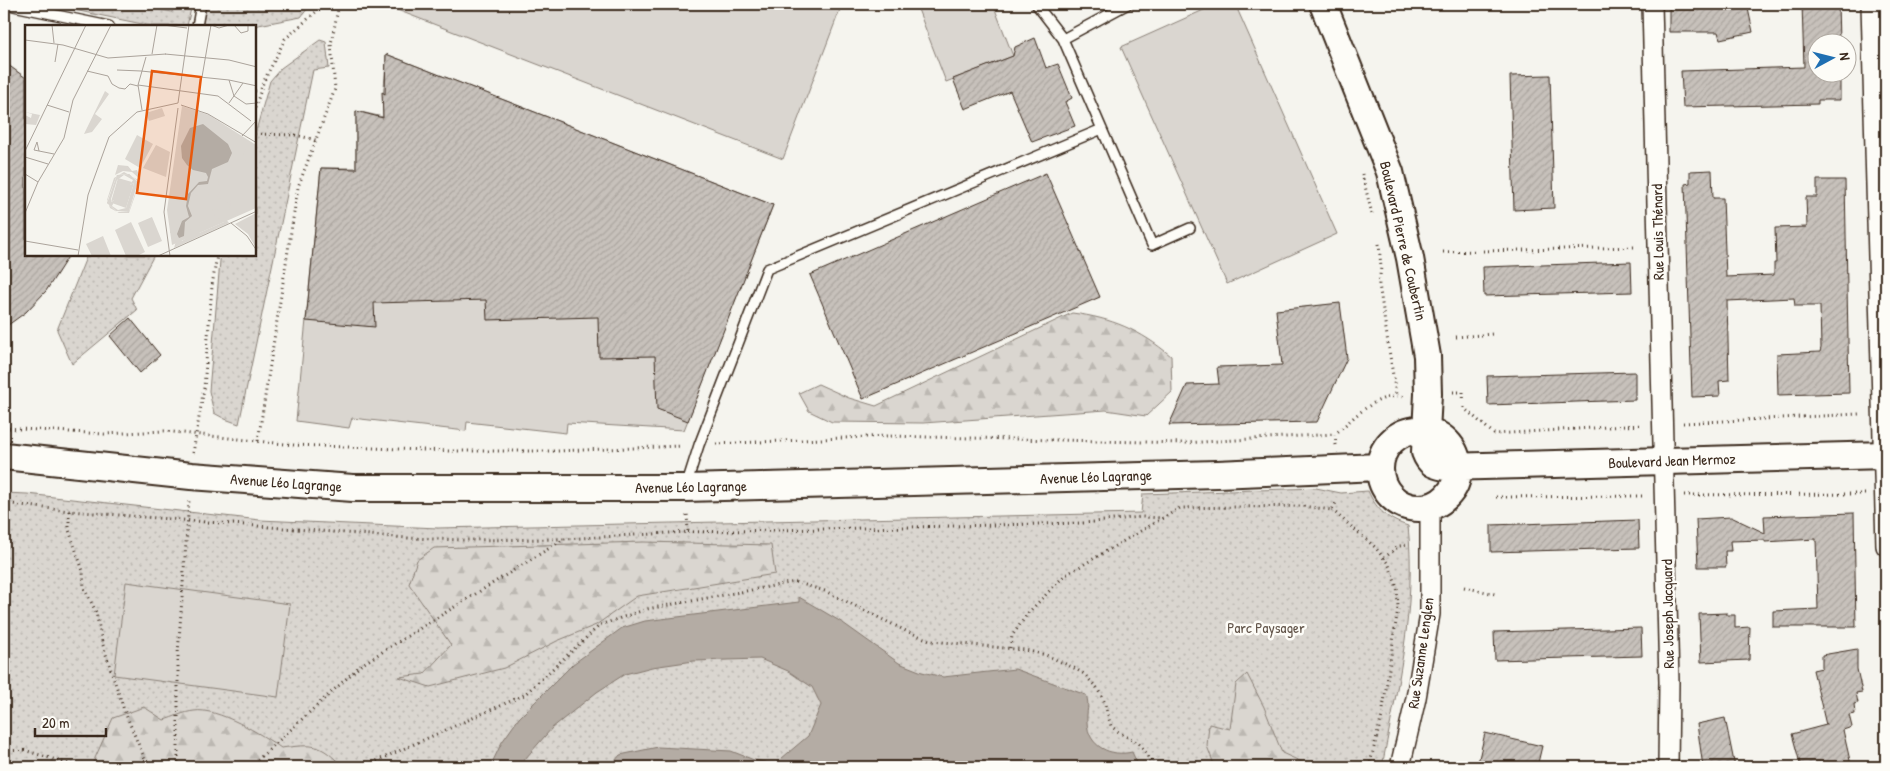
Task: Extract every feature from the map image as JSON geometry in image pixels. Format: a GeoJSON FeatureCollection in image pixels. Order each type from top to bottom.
{"type":"FeatureCollection","features":[{"type":"Feature","properties":{"kind":"main road","name":"Boulevard Pierre de Coubertin"},"geometry":{"type":"LineString","coordinates":[[1323,4],[1390,172],[1410,258],[1427,356],[1425,452],[1428,461],[1435,465],[1458,467]]}},
{"type":"Feature","properties":{"kind":"main road"},"geometry":{"type":"LineString","coordinates":[[1426,430],[1413,430],[1400,434],[1389,442],[1382,454],[1379,467],[1384,485],[1395,500],[1406,506],[1430,506],[1448,496],[1457,477],[1458,467]]}},
{"type":"Feature","properties":{"kind":"main road","name":"Boulevard Jean Mermoz"},"geometry":{"type":"LineString","coordinates":[[1458,467],[1884,455]]}},
{"type":"Feature","properties":{"kind":"main road","name":"Avenue Léo Lagrange"},"geometry":{"type":"LineString","coordinates":[[4,456],[191,476],[353,488],[686,488],[1168,475],[1379,467]]}},
{"type":"Feature","properties":{"kind":"street","name":"Rue Louis Thénard"},"geometry":{"type":"LineString","coordinates":[[1652,4],[1664,461]]}},
{"type":"Feature","properties":{"kind":"street"},"geometry":{"type":"LineString","coordinates":[[1871,4],[1886,546]]}},
{"type":"Feature","properties":{"kind":"street","name":"Rue Joseph Jacquard"},"geometry":{"type":"LineString","coordinates":[[1664,461],[1670,682],[1668,767]]}},
{"type":"Feature","properties":{"kind":"street","name":"Rue Suzanne Lenglen"},"geometry":{"type":"LineString","coordinates":[[1400,767],[1416,698],[1430,614],[1430,506]]}},
{"type":"Feature","properties":{"kind":"lane"},"geometry":{"type":"LineString","coordinates":[[4,4],[103,25]]}},
{"type":"Feature","properties":{"kind":"lane"},"geometry":{"type":"LineString","coordinates":[[196,25],[201,4]]}},
{"type":"Feature","properties":{"kind":"lane"},"geometry":{"type":"LineString","coordinates":[[1036,4],[1063,39],[1152,245],[1190,228]]}},
{"type":"Feature","properties":{"kind":"lane"},"geometry":{"type":"LineString","coordinates":[[1063,39],[1128,4]]}},
{"type":"Feature","properties":{"kind":"lane"},"geometry":{"type":"LineString","coordinates":[[686,488],[699,445],[768,269],[1102,129]]}},
{"type":"Feature","properties":{"kind":"path"},"geometry":{"type":"LineString","coordinates":[[146,4],[170,9],[171,4]]}},
{"type":"Feature","properties":{"kind":"path"},"geometry":{"type":"LineString","coordinates":[[256,105],[260,91],[286,39],[325,4]]}},
{"type":"Feature","properties":{"kind":"path"},"geometry":{"type":"LineString","coordinates":[[258,441],[298,187],[335,89],[331,44],[339,4]]}},
{"type":"Feature","properties":{"kind":"path"},"geometry":{"type":"LineString","coordinates":[[256,134],[295,135],[316,140]]}},
{"type":"Feature","properties":{"kind":"path"},"geometry":{"type":"LineString","coordinates":[[1443,252],[1659,246]]}},
{"type":"Feature","properties":{"kind":"path"},"geometry":{"type":"LineString","coordinates":[[178,767],[178,654],[187,520],[196,434],[204,388],[212,286],[217,256]]}},
{"type":"Feature","properties":{"kind":"path"},"geometry":{"type":"LineString","coordinates":[[4,428],[104,434],[164,431],[294,445],[450,451],[557,451],[886,436],[1185,443],[1335,434],[1375,401],[1386,396],[1396,395],[1379,284],[1381,267]]}},
{"type":"Feature","properties":{"kind":"path"},"geometry":{"type":"LineString","coordinates":[[1456,337],[1493,334]]}},
{"type":"Feature","properties":{"kind":"path"},"geometry":{"type":"LineString","coordinates":[[1335,434],[1337,448]]}},
{"type":"Feature","properties":{"kind":"path"},"geometry":{"type":"LineString","coordinates":[[686,488],[688,532]]}},
{"type":"Feature","properties":{"kind":"path"},"geometry":{"type":"LineString","coordinates":[[1332,510],[1337,501]]}},
{"type":"Feature","properties":{"kind":"path"},"geometry":{"type":"LineString","coordinates":[[4,503],[69,511],[408,538],[463,540],[564,539],[688,532],[1084,523],[1142,517],[1162,518]]}},
{"type":"Feature","properties":{"kind":"path"},"geometry":{"type":"LineString","coordinates":[[1010,648],[1012,636],[1028,612],[1064,576],[1180,508],[1302,506],[1332,510],[1368,541],[1384,558],[1389,565],[1397,588],[1398,608],[1382,716],[1369,767]]}},
{"type":"Feature","properties":{"kind":"path"},"geometry":{"type":"LineString","coordinates":[[69,511],[69,530],[83,571],[84,588],[96,612],[102,642],[124,710],[148,767]]}},
{"type":"Feature","properties":{"kind":"path"},"geometry":{"type":"LineString","coordinates":[[250,767],[361,665],[564,539]]}},
{"type":"Feature","properties":{"kind":"path"},"geometry":{"type":"LineString","coordinates":[[1384,558],[1400,546],[1410,545]]}},
{"type":"Feature","properties":{"kind":"path"},"geometry":{"type":"LineString","coordinates":[[364,767],[524,695],[600,625],[647,608],[795,582],[825,591],[898,628],[932,640],[956,645],[1010,648],[1046,655],[1084,674],[1097,688],[1104,700],[1111,726],[1138,741],[1146,751],[1152,767]]}},
{"type":"Feature","properties":{"kind":"path"},"geometry":{"type":"LineString","coordinates":[[1464,587],[1495,594]]}},
{"type":"Feature","properties":{"kind":"path"},"geometry":{"type":"LineString","coordinates":[[4,751],[24,750],[78,767]]}},
{"type":"Feature","properties":{"kind":"green space"},"geometry":{"type":"Polygon","coordinates":[[[45,4],[131,4],[172,12],[174,4],[192,4],[187,25],[147,25],[45,4]]]}},
{"type":"Feature","properties":{"kind":"green space"},"geometry":{"type":"Polygon","coordinates":[[[207,4],[311,4],[301,17],[256,25],[202,25],[207,4]]]}},
{"type":"Feature","properties":{"kind":"green space"},"geometry":{"type":"Polygon","coordinates":[[[394,4],[842,4],[783,159],[392,8],[394,4]]]}},
{"type":"Feature","properties":{"kind":"green space"},"geometry":{"type":"Polygon","coordinates":[[[916,4],[993,4],[1013,56],[946,82],[916,4]]]}},
{"type":"Feature","properties":{"kind":"green space"},"geometry":{"type":"Polygon","coordinates":[[[1217,4],[1235,4],[1337,234],[1227,284],[1121,47],[1217,4]]]}},
{"type":"Feature","properties":{"kind":"green space"},"geometry":{"type":"Polygon","coordinates":[[[320,40],[326,42],[329,68],[313,70],[239,424],[214,413],[209,391],[220,261],[221,256],[256,256],[256,130],[270,81],[281,68],[320,40]]]}},
{"type":"Feature","properties":{"kind":"green space"},"geometry":{"type":"Polygon","coordinates":[[[386,54],[773,205],[684,430],[567,423],[566,433],[467,422],[466,431],[352,418],[349,428],[296,421],[321,168],[356,168],[356,111],[383,117],[386,54]]]}},
{"type":"Feature","properties":{"kind":"green space"},"geometry":{"type":"Polygon","coordinates":[[[87,256],[153,256],[131,298],[137,310],[72,364],[57,330],[87,256]]]}},
{"type":"Feature","properties":{"kind":"green space"},"geometry":{"type":"Polygon","coordinates":[[[1072,313],[1100,318],[1137,332],[1171,356],[1172,392],[1146,416],[1106,410],[923,423],[832,422],[809,411],[799,393],[818,384],[849,398],[876,406],[1072,313]]]}},
{"type":"Feature","properties":{"kind":"green space","name":"Parc Paysager"},"geometry":{"type":"Polygon","coordinates":[[[1316,488],[1341,493],[1368,491],[1375,504],[1384,514],[1408,526],[1410,587],[1408,617],[1382,767],[4,767],[4,493],[260,520],[438,528],[1141,513],[1143,494],[1316,488]]]}},
{"type":"Feature","properties":{"kind":"green space"},"geometry":{"type":"Polygon","coordinates":[[[644,542],[771,545],[775,574],[637,596],[596,625],[557,641],[504,668],[430,687],[399,677],[424,674],[451,645],[409,584],[417,560],[434,548],[644,542]]]}},
{"type":"Feature","properties":{"kind":"green space"},"geometry":{"type":"Polygon","coordinates":[[[126,582],[290,604],[278,697],[114,675],[126,582]]]}},
{"type":"Feature","properties":{"kind":"green space"},"geometry":{"type":"Polygon","coordinates":[[[1247,674],[1264,707],[1282,753],[1313,767],[1215,767],[1207,746],[1209,724],[1230,729],[1236,684],[1247,674]]]}},
{"type":"Feature","properties":{"kind":"green space"},"geometry":{"type":"Polygon","coordinates":[[[144,707],[164,720],[194,711],[215,713],[239,723],[281,748],[309,746],[322,749],[343,767],[91,767],[113,718],[144,707]]]}},
{"type":"Feature","properties":{"kind":"shaded area"},"geometry":{"type":"Polygon","coordinates":[[[799,597],[843,623],[899,663],[922,672],[943,677],[1015,669],[1086,695],[1088,702],[1088,731],[1096,744],[1116,753],[1132,752],[1139,767],[610,767],[620,755],[658,747],[731,751],[754,760],[775,764],[808,736],[821,705],[812,687],[788,671],[760,659],[694,661],[652,667],[625,674],[597,692],[552,728],[525,759],[522,767],[490,767],[502,742],[519,718],[573,664],[622,628],[645,621],[799,602],[799,597]]]}},
{"type":"Feature","properties":{"kind":"building"},"geometry":{"type":"Polygon","coordinates":[[[1669,4],[1747,4],[1753,32],[1720,39],[1718,32],[1669,32],[1669,4]]]}},
{"type":"Feature","properties":{"kind":"building"},"geometry":{"type":"Polygon","coordinates":[[[1802,4],[1838,4],[1839,32],[1808,32],[1808,82],[1840,82],[1840,100],[1818,100],[1818,104],[1683,107],[1681,71],[1804,67],[1802,4]]]}},
{"type":"Feature","properties":{"kind":"building"},"geometry":{"type":"Polygon","coordinates":[[[1035,38],[1046,68],[1058,64],[1072,98],[1065,102],[1075,126],[1032,142],[1010,91],[965,109],[953,79],[1013,56],[1015,47],[1035,38]]]}},
{"type":"Feature","properties":{"kind":"building"},"geometry":{"type":"Polygon","coordinates":[[[386,54],[773,205],[688,421],[657,409],[655,356],[599,357],[598,317],[487,320],[486,300],[374,303],[375,327],[306,321],[321,168],[356,169],[356,111],[383,118],[382,92],[385,94],[386,54]]]}},
{"type":"Feature","properties":{"kind":"building"},"geometry":{"type":"Polygon","coordinates":[[[4,62],[25,77],[25,256],[68,256],[46,291],[26,312],[4,328],[4,62]]]}},
{"type":"Feature","properties":{"kind":"building"},"geometry":{"type":"Polygon","coordinates":[[[1550,75],[1554,208],[1514,210],[1510,76],[1550,75]]]}},
{"type":"Feature","properties":{"kind":"building"},"geometry":{"type":"Polygon","coordinates":[[[1712,170],[1713,198],[1723,198],[1726,277],[1774,275],[1774,263],[1776,263],[1775,228],[1807,227],[1806,197],[1817,197],[1817,180],[1845,180],[1849,393],[1778,395],[1777,354],[1820,352],[1821,348],[1820,306],[1795,306],[1794,298],[1727,301],[1729,380],[1719,381],[1720,396],[1692,397],[1685,184],[1690,183],[1690,171],[1712,170]]]}},
{"type":"Feature","properties":{"kind":"building"},"geometry":{"type":"Polygon","coordinates":[[[1046,173],[1100,297],[863,399],[810,275],[1046,173]]]}},
{"type":"Feature","properties":{"kind":"building"},"geometry":{"type":"Polygon","coordinates":[[[1631,262],[1632,292],[1484,296],[1483,267],[1631,262]]]}},
{"type":"Feature","properties":{"kind":"building"},"geometry":{"type":"Polygon","coordinates":[[[1340,303],[1347,358],[1317,422],[1169,425],[1187,385],[1219,384],[1217,367],[1282,365],[1276,310],[1340,303]]]}},
{"type":"Feature","properties":{"kind":"building"},"geometry":{"type":"Polygon","coordinates":[[[130,318],[160,355],[140,373],[110,336],[130,318]]]}},
{"type":"Feature","properties":{"kind":"building"},"geometry":{"type":"Polygon","coordinates":[[[1635,372],[1635,400],[1488,405],[1487,376],[1635,372]]]}},
{"type":"Feature","properties":{"kind":"building"},"geometry":{"type":"Polygon","coordinates":[[[1854,513],[1856,627],[1773,627],[1773,611],[1818,609],[1816,539],[1765,542],[1765,540],[1730,541],[1731,551],[1725,551],[1726,567],[1698,567],[1696,519],[1731,517],[1765,533],[1764,516],[1854,513]]]}},
{"type":"Feature","properties":{"kind":"building"},"geometry":{"type":"Polygon","coordinates":[[[1638,520],[1639,548],[1491,552],[1491,525],[1638,520]]]}},
{"type":"Feature","properties":{"kind":"building"},"geometry":{"type":"Polygon","coordinates":[[[1727,613],[1727,615],[1735,615],[1735,628],[1750,627],[1749,660],[1701,662],[1699,614],[1727,613]]]}},
{"type":"Feature","properties":{"kind":"building"},"geometry":{"type":"Polygon","coordinates":[[[1641,628],[1642,656],[1495,660],[1494,632],[1641,628]]]}},
{"type":"Feature","properties":{"kind":"building"},"geometry":{"type":"Polygon","coordinates":[[[1857,649],[1857,669],[1862,692],[1856,693],[1858,703],[1854,704],[1855,714],[1849,715],[1852,727],[1843,730],[1851,765],[1840,767],[1801,767],[1792,734],[1826,725],[1813,670],[1822,668],[1822,655],[1857,649]]]}},
{"type":"Feature","properties":{"kind":"building"},"geometry":{"type":"Polygon","coordinates":[[[1725,718],[1735,767],[1703,767],[1697,724],[1725,718]]]}},
{"type":"Feature","properties":{"kind":"building"},"geometry":{"type":"Polygon","coordinates":[[[1485,733],[1542,746],[1537,767],[1477,767],[1485,733]]]}}]}
